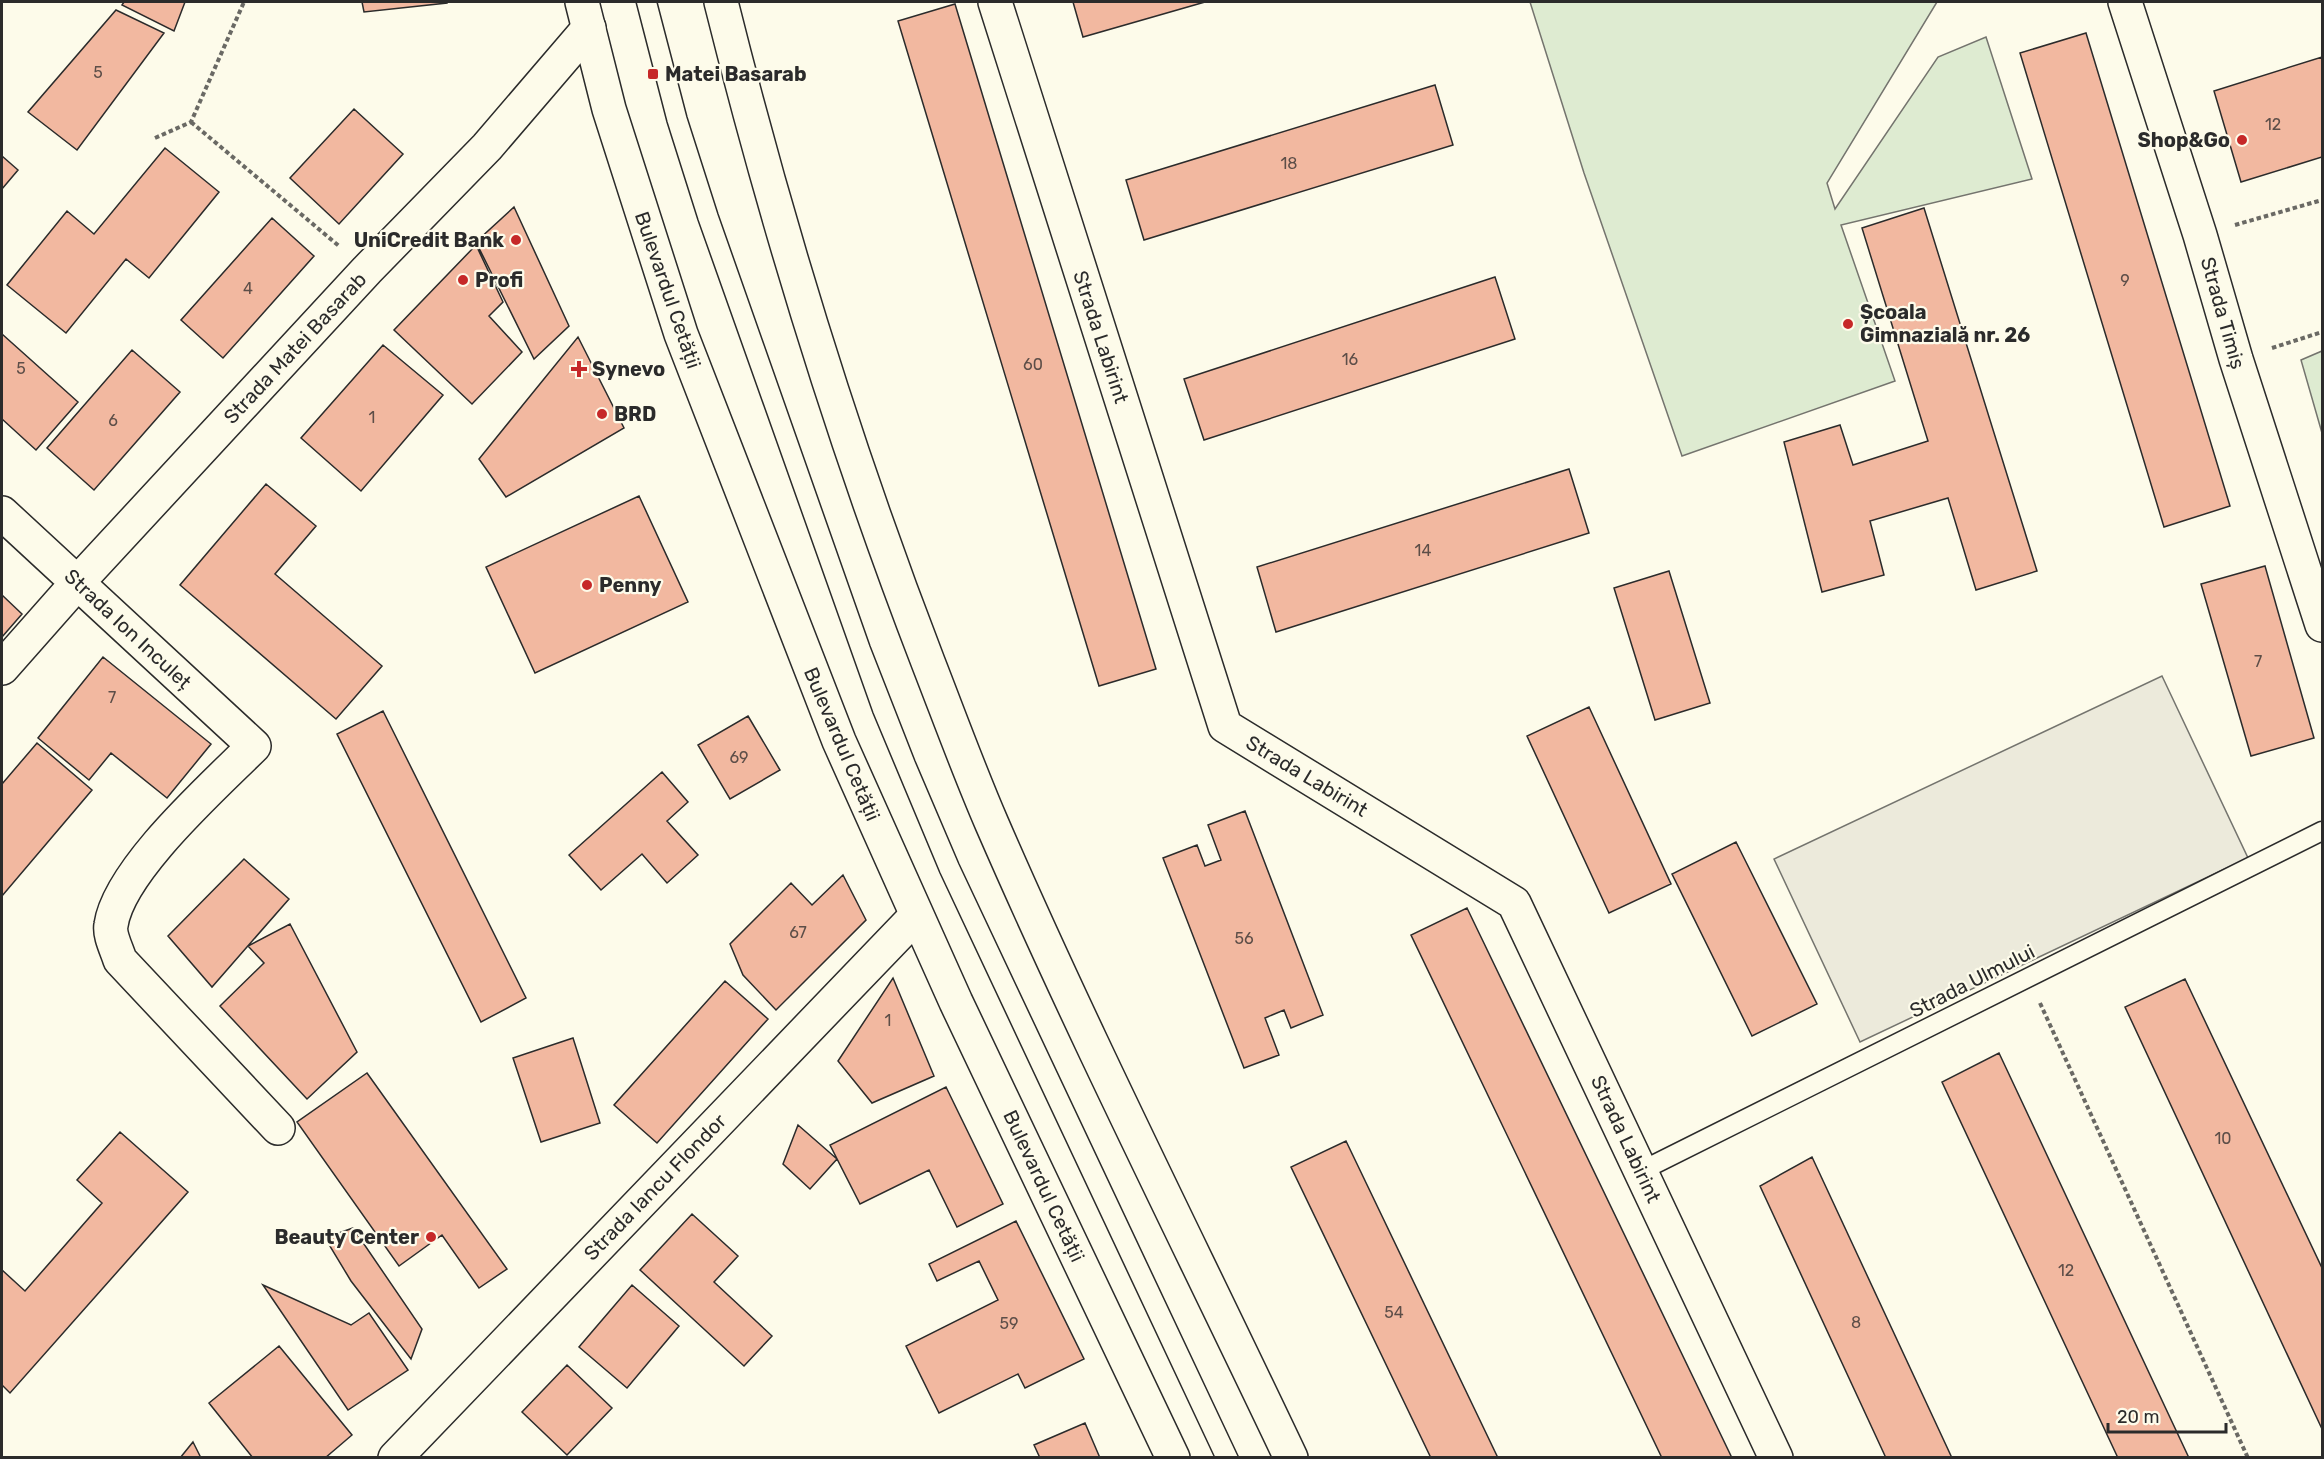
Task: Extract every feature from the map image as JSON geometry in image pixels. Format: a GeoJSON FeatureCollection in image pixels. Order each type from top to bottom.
{"type":"FeatureCollection","features":[{"type":"Feature","properties":{"kind":"street"},"geometry":{"type":"LineString","coordinates":[[721,2],[750,115],[830,387],[887,555],[943,702],[1047,948],[1291,1458]]}},
{"type":"Feature","properties":{"kind":"street","name":"Strada Labirint"},"geometry":{"type":"LineString","coordinates":[[995,2],[1225,726],[1514,903],[1776,1458]]}},
{"type":"Feature","properties":{"kind":"street","name":"Strada Timiș"},"geometry":{"type":"LineString","coordinates":[[2125,2],[2322,625]]}},
{"type":"Feature","properties":{"kind":"street","name":"Strada Matei Basarab"},"geometry":{"type":"LineString","coordinates":[[2,668],[78,582],[367,270],[487,147],[585,15]]}},
{"type":"Feature","properties":{"kind":"street","name":"Bulevardul Cetății"},"geometry":{"type":"LineString","coordinates":[[585,15],[627,167],[681,334],[838,741],[916,916],[1173,1458]]}},
{"type":"Feature","properties":{"kind":"street","name":"Strada Ion Inculeț"},"geometry":{"type":"LineString","coordinates":[[2,513],[254,746],[175,825],[141,865],[116,903],[110,928],[120,960],[278,1128]]}},
{"type":"Feature","properties":{"kind":"street","name":"Strada Iancu Flondor"},"geometry":{"type":"LineString","coordinates":[[395,1458],[916,916]]}},
{"type":"Feature","properties":{"kind":"lane","name":"Strada Ulmului"},"geometry":{"type":"LineString","coordinates":[[1641,1172],[2322,831]]}},
{"type":"Feature","properties":{"kind":"path"},"geometry":{"type":"LineString","coordinates":[[155,138],[191,122],[244,2]]}},
{"type":"Feature","properties":{"kind":"path"},"geometry":{"type":"LineString","coordinates":[[191,122],[367,270]]}},
{"type":"Feature","properties":{"kind":"path"},"geometry":{"type":"LineString","coordinates":[[2200,235],[2322,200]]}},
{"type":"Feature","properties":{"kind":"path"},"geometry":{"type":"LineString","coordinates":[[2236,359],[2322,332]]}},
{"type":"Feature","properties":{"kind":"path"},"geometry":{"type":"LineString","coordinates":[[2028,978],[2248,1458]]}},
{"type":"Feature","properties":{"kind":"green space"},"geometry":{"type":"Polygon","coordinates":[[[1530,2],[1937,2],[1827,183],[1835,209],[1938,57],[1986,37],[2032,179],[1841,225],[1895,381],[1682,456],[1584,173],[1530,2]]]}},
{"type":"Feature","properties":{"kind":"green space"},"geometry":{"type":"Polygon","coordinates":[[[2322,351],[2322,433],[2301,360],[2322,351]]]}},
{"type":"Feature","properties":{"kind":"shaded area"},"geometry":{"type":"Polygon","coordinates":[[[2162,676],[2248,858],[1860,1042],[1774,859],[2162,676]]]}},
{"type":"Feature","properties":{"kind":"building"},"geometry":{"type":"Polygon","coordinates":[[[124,2],[185,2],[174,31],[122,5],[124,2]]]}},
{"type":"Feature","properties":{"kind":"building"},"geometry":{"type":"Polygon","coordinates":[[[362,2],[447,2],[447,3],[364,12],[362,2]]]}},
{"type":"Feature","properties":{"kind":"building"},"geometry":{"type":"Polygon","coordinates":[[[1073,2],[1205,2],[1083,37],[1073,2]]]}},
{"type":"Feature","properties":{"kind":"building"},"geometry":{"type":"Polygon","coordinates":[[[955,4],[1156,669],[1099,686],[898,21],[955,4]]]}},
{"type":"Feature","properties":{"kind":"building"},"geometry":{"type":"Polygon","coordinates":[[[116,10],[164,33],[77,150],[28,112],[116,10]]]}},
{"type":"Feature","properties":{"kind":"building"},"geometry":{"type":"Polygon","coordinates":[[[2086,33],[2230,506],[2164,527],[2020,53],[2086,33]]]}},
{"type":"Feature","properties":{"kind":"building"},"geometry":{"type":"Polygon","coordinates":[[[2322,57],[2322,157],[2241,182],[2214,91],[2322,57]]]}},
{"type":"Feature","properties":{"kind":"building"},"geometry":{"type":"Polygon","coordinates":[[[1435,85],[1453,145],[1144,240],[1126,180],[1435,85]]]}},
{"type":"Feature","properties":{"kind":"building"},"geometry":{"type":"Polygon","coordinates":[[[354,109],[403,154],[339,224],[290,178],[354,109]]]}},
{"type":"Feature","properties":{"kind":"building"},"geometry":{"type":"Polygon","coordinates":[[[165,148],[219,192],[149,278],[126,259],[66,333],[7,285],[67,211],[94,234],[165,148]]]}},
{"type":"Feature","properties":{"kind":"building"},"geometry":{"type":"Polygon","coordinates":[[[2,156],[18,170],[2,189],[2,156]]]}},
{"type":"Feature","properties":{"kind":"building"},"geometry":{"type":"Polygon","coordinates":[[[514,207],[569,326],[534,359],[476,242],[514,207]]]}},
{"type":"Feature","properties":{"kind":"building"},"geometry":{"type":"Polygon","coordinates":[[[1924,208],[2037,571],[1976,590],[1948,498],[1870,521],[1884,575],[1822,592],[1784,442],[1840,425],[1853,465],[1928,441],[1862,228],[1924,208]]]}},
{"type":"Feature","properties":{"kind":"building"},"geometry":{"type":"Polygon","coordinates":[[[272,218],[314,256],[223,358],[181,320],[272,218]]]}},
{"type":"Feature","properties":{"kind":"building"},"geometry":{"type":"Polygon","coordinates":[[[476,245],[503,302],[489,316],[522,352],[472,404],[394,330],[476,245]]]}},
{"type":"Feature","properties":{"kind":"building"},"geometry":{"type":"Polygon","coordinates":[[[1495,277],[1515,339],[1204,440],[1184,379],[1495,277]]]}},
{"type":"Feature","properties":{"kind":"building"},"geometry":{"type":"Polygon","coordinates":[[[2,334],[78,402],[36,450],[2,419],[2,334]]]}},
{"type":"Feature","properties":{"kind":"building"},"geometry":{"type":"Polygon","coordinates":[[[578,337],[624,428],[506,497],[479,459],[578,337]]]}},
{"type":"Feature","properties":{"kind":"building"},"geometry":{"type":"Polygon","coordinates":[[[383,345],[443,395],[361,491],[301,438],[383,345]]]}},
{"type":"Feature","properties":{"kind":"building"},"geometry":{"type":"Polygon","coordinates":[[[132,350],[180,392],[94,490],[47,448],[132,350]]]}},
{"type":"Feature","properties":{"kind":"building"},"geometry":{"type":"Polygon","coordinates":[[[1569,469],[1589,533],[1276,632],[1257,567],[1569,469]]]}},
{"type":"Feature","properties":{"kind":"building"},"geometry":{"type":"Polygon","coordinates":[[[266,484],[316,526],[275,574],[382,666],[336,719],[180,585],[266,484]]]}},
{"type":"Feature","properties":{"kind":"building","name":"Penny"},"geometry":{"type":"Polygon","coordinates":[[[639,496],[688,602],[535,673],[486,567],[639,496]]]}},
{"type":"Feature","properties":{"kind":"building"},"geometry":{"type":"Polygon","coordinates":[[[2265,566],[2314,738],[2251,756],[2201,584],[2265,566]]]}},
{"type":"Feature","properties":{"kind":"building"},"geometry":{"type":"Polygon","coordinates":[[[1669,571],[1710,703],[1655,720],[1614,588],[1669,571]]]}},
{"type":"Feature","properties":{"kind":"building"},"geometry":{"type":"Polygon","coordinates":[[[2,595],[22,614],[2,637],[2,595]]]}},
{"type":"Feature","properties":{"kind":"building"},"geometry":{"type":"Polygon","coordinates":[[[103,657],[211,744],[167,798],[111,753],[89,780],[38,738],[103,657]]]}},
{"type":"Feature","properties":{"kind":"building"},"geometry":{"type":"Polygon","coordinates":[[[1589,707],[1671,884],[1609,913],[1527,736],[1589,707]]]}},
{"type":"Feature","properties":{"kind":"building"},"geometry":{"type":"Polygon","coordinates":[[[383,711],[526,998],[481,1022],[337,734],[383,711]]]}},
{"type":"Feature","properties":{"kind":"building"},"geometry":{"type":"Polygon","coordinates":[[[748,716],[780,770],[730,799],[698,745],[748,716]]]}},
{"type":"Feature","properties":{"kind":"building"},"geometry":{"type":"Polygon","coordinates":[[[37,743],[92,790],[2,896],[2,784],[37,743]]]}},
{"type":"Feature","properties":{"kind":"building"},"geometry":{"type":"Polygon","coordinates":[[[662,772],[688,802],[667,821],[698,855],[667,883],[642,854],[601,890],[569,855],[662,772]]]}},
{"type":"Feature","properties":{"kind":"building"},"geometry":{"type":"Polygon","coordinates":[[[1245,811],[1323,1015],[1291,1028],[1284,1010],[1265,1018],[1279,1055],[1244,1068],[1163,858],[1197,845],[1205,866],[1221,860],[1208,825],[1245,811]]]}},
{"type":"Feature","properties":{"kind":"building"},"geometry":{"type":"Polygon","coordinates":[[[1736,842],[1817,1004],[1752,1036],[1672,874],[1736,842]]]}},
{"type":"Feature","properties":{"kind":"building"},"geometry":{"type":"Polygon","coordinates":[[[244,859],[289,899],[212,987],[168,936],[244,859]]]}},
{"type":"Feature","properties":{"kind":"building"},"geometry":{"type":"Polygon","coordinates":[[[843,875],[866,920],[776,1010],[743,975],[730,944],[791,883],[812,905],[843,875]]]}},
{"type":"Feature","properties":{"kind":"building"},"geometry":{"type":"Polygon","coordinates":[[[1467,908],[1732,1458],[1662,1458],[1411,935],[1467,908]]]}},
{"type":"Feature","properties":{"kind":"building"},"geometry":{"type":"Polygon","coordinates":[[[290,924],[357,1052],[307,1099],[220,1006],[264,963],[248,946],[290,924]]]}},
{"type":"Feature","properties":{"kind":"building"},"geometry":{"type":"Polygon","coordinates":[[[893,978],[934,1076],[872,1103],[838,1061],[893,978]]]}},
{"type":"Feature","properties":{"kind":"building"},"geometry":{"type":"Polygon","coordinates":[[[2185,979],[2322,1268],[2322,1429],[2125,1007],[2185,979]]]}},
{"type":"Feature","properties":{"kind":"building"},"geometry":{"type":"Polygon","coordinates":[[[725,981],[768,1019],[657,1143],[614,1105],[725,981]]]}},
{"type":"Feature","properties":{"kind":"building"},"geometry":{"type":"Polygon","coordinates":[[[573,1038],[600,1123],[541,1142],[513,1058],[573,1038]]]}},
{"type":"Feature","properties":{"kind":"building"},"geometry":{"type":"Polygon","coordinates":[[[1999,1053],[2189,1458],[2118,1458],[1942,1082],[1999,1053]]]}},
{"type":"Feature","properties":{"kind":"building"},"geometry":{"type":"Polygon","coordinates":[[[367,1073],[507,1269],[479,1288],[442,1235],[399,1266],[297,1122],[367,1073]]]}},
{"type":"Feature","properties":{"kind":"building"},"geometry":{"type":"Polygon","coordinates":[[[946,1087],[1003,1204],[957,1227],[929,1170],[860,1204],[830,1145],[946,1087]]]}},
{"type":"Feature","properties":{"kind":"building"},"geometry":{"type":"Polygon","coordinates":[[[798,1125],[837,1159],[810,1189],[783,1164],[798,1125]]]}},
{"type":"Feature","properties":{"kind":"building"},"geometry":{"type":"Polygon","coordinates":[[[120,1132],[188,1192],[10,1393],[2,1385],[2,1270],[25,1291],[102,1203],[77,1180],[120,1132]]]}},
{"type":"Feature","properties":{"kind":"building"},"geometry":{"type":"Polygon","coordinates":[[[1346,1141],[1498,1458],[1431,1458],[1291,1167],[1346,1141]]]}},
{"type":"Feature","properties":{"kind":"building"},"geometry":{"type":"Polygon","coordinates":[[[1812,1157],[1952,1458],[1886,1458],[1760,1186],[1812,1157]]]}},
{"type":"Feature","properties":{"kind":"building"},"geometry":{"type":"Polygon","coordinates":[[[692,1214],[738,1256],[714,1282],[772,1336],[744,1366],[640,1270],[692,1214]]]}},
{"type":"Feature","properties":{"kind":"building"},"geometry":{"type":"Polygon","coordinates":[[[1016,1221],[1084,1359],[1025,1388],[1018,1374],[939,1413],[906,1346],[998,1300],[979,1261],[937,1281],[929,1264],[1016,1221]]]}},
{"type":"Feature","properties":{"kind":"building"},"geometry":{"type":"Polygon","coordinates":[[[353,1228],[422,1329],[411,1359],[351,1281],[325,1238],[353,1228]]]}},
{"type":"Feature","properties":{"kind":"building"},"geometry":{"type":"Polygon","coordinates":[[[263,1285],[351,1325],[369,1313],[408,1370],[348,1410],[263,1285]]]}},
{"type":"Feature","properties":{"kind":"building"},"geometry":{"type":"Polygon","coordinates":[[[632,1285],[679,1326],[627,1388],[579,1347],[632,1285]]]}},
{"type":"Feature","properties":{"kind":"building"},"geometry":{"type":"Polygon","coordinates":[[[279,1346],[352,1435],[325,1458],[253,1458],[209,1403],[279,1346]]]}},
{"type":"Feature","properties":{"kind":"building"},"geometry":{"type":"Polygon","coordinates":[[[567,1365],[612,1408],[567,1455],[522,1412],[567,1365]]]}},
{"type":"Feature","properties":{"kind":"building"},"geometry":{"type":"Polygon","coordinates":[[[1085,1423],[1100,1458],[1040,1458],[1034,1445],[1085,1423]]]}},
{"type":"Feature","properties":{"kind":"building"},"geometry":{"type":"Polygon","coordinates":[[[193,1442],[201,1458],[180,1458],[193,1442]]]}},
{"type":"Feature","properties":{"kind":"tram line"},"geometry":{"type":"LineString","coordinates":[[636,2],[667,122],[698,220],[873,713],[940,873],[1215,1458]]}},
{"type":"Feature","properties":{"kind":"tram line"},"geometry":{"type":"LineString","coordinates":[[657,2],[687,117],[718,214],[870,646],[915,761],[959,864],[1239,1458]]}},
{"type":"Feature","properties":{"kind":"place","name":"Matei Basarab"},"geometry":{"type":"Point","coordinates":[653,74]}},
{"type":"Feature","properties":{"kind":"place","name":"Shop&Go"},"geometry":{"type":"Point","coordinates":[2242,140]}},
{"type":"Feature","properties":{"kind":"place","name":"UniCredit Bank"},"geometry":{"type":"Point","coordinates":[516,240]}},
{"type":"Feature","properties":{"kind":"place","name":"Profi"},"geometry":{"type":"Point","coordinates":[463,280]}},
{"type":"Feature","properties":{"kind":"place","name":"Școala Gimnazială nr. 26"},"geometry":{"type":"Point","coordinates":[1848,324]}},
{"type":"Feature","properties":{"kind":"place","name":"Synevo"},"geometry":{"type":"Point","coordinates":[579,369]}},
{"type":"Feature","properties":{"kind":"place","name":"BRD"},"geometry":{"type":"Point","coordinates":[602,414]}},
{"type":"Feature","properties":{"kind":"place","name":"Penny"},"geometry":{"type":"Point","coordinates":[587,585]}},
{"type":"Feature","properties":{"kind":"place","name":"Beauty Center"},"geometry":{"type":"Point","coordinates":[431,1237]}}]}
